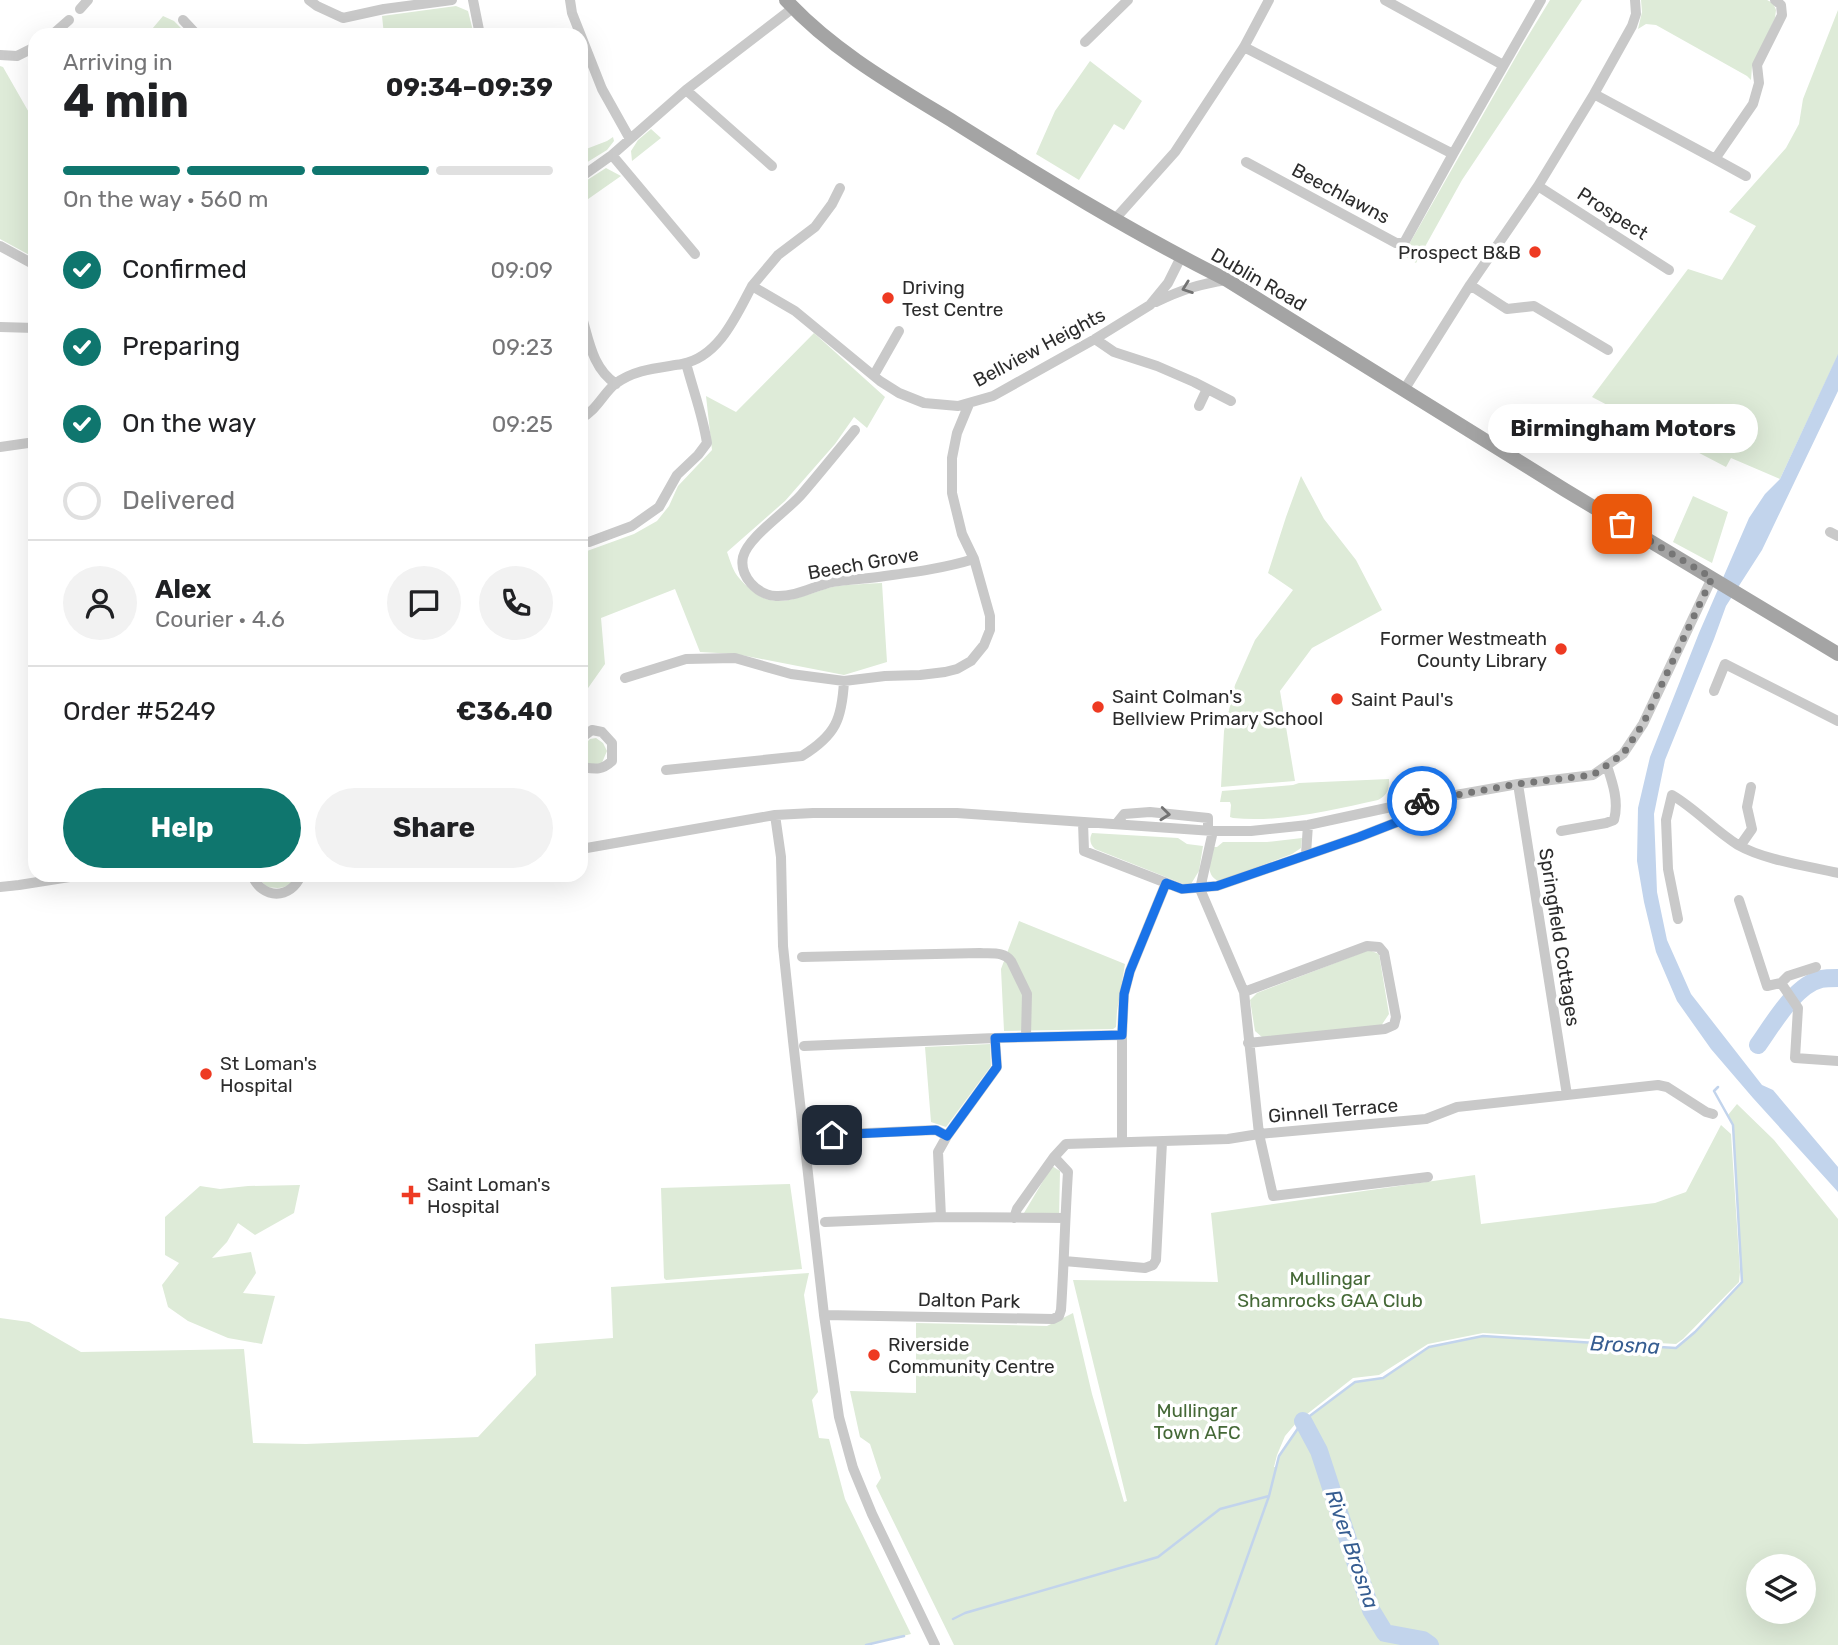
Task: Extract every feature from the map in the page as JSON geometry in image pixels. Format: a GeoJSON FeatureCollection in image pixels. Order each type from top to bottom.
{"type":"FeatureCollection","features":[{"type":"Feature","properties":{"kind":"main road","name":"Dublin Road"},"geometry":{"type":"LineString","coordinates":[[789,4],[839,48],[1034,172],[1181,257],[1227,280],[1565,490],[1838,654]]}},
{"type":"Feature","properties":{"kind":"street"},"geometry":{"type":"LineString","coordinates":[[309,0],[343,18],[383,5],[452,0]]}},
{"type":"Feature","properties":{"kind":"street"},"geometry":{"type":"LineString","coordinates":[[473,0],[479,28]]}},
{"type":"Feature","properties":{"kind":"street"},"geometry":{"type":"LineString","coordinates":[[570,0],[578,28]]}},
{"type":"Feature","properties":{"kind":"street"},"geometry":{"type":"LineString","coordinates":[[1085,42],[1128,0]]}},
{"type":"Feature","properties":{"kind":"street"},"geometry":{"type":"LineString","coordinates":[[1115,219],[1175,152],[1244,47],[1269,0]]}},
{"type":"Feature","properties":{"kind":"street"},"geometry":{"type":"LineString","coordinates":[[1385,0],[1503,65]]}},
{"type":"Feature","properties":{"kind":"street","name":"Beechlawns"},"geometry":{"type":"LineString","coordinates":[[1246,162],[1396,243],[1405,243],[1541,0]]}},
{"type":"Feature","properties":{"kind":"street"},"geometry":{"type":"LineString","coordinates":[[1404,390],[1470,285],[1538,186],[1594,93],[1632,26],[1636,14],[1635,0]]}},
{"type":"Feature","properties":{"kind":"street"},"geometry":{"type":"LineString","coordinates":[[1715,159],[1752,104],[1759,83],[1757,65],[1782,15],[1781,5],[1775,0]]}},
{"type":"Feature","properties":{"kind":"street"},"geometry":{"type":"LineString","coordinates":[[588,172],[612,155],[789,4]]}},
{"type":"Feature","properties":{"kind":"street"},"geometry":{"type":"LineString","coordinates":[[60,28],[69,20]]}},
{"type":"Feature","properties":{"kind":"street"},"geometry":{"type":"LineString","coordinates":[[183,20],[190,28]]}},
{"type":"Feature","properties":{"kind":"street"},"geometry":{"type":"LineString","coordinates":[[1244,47],[1453,153]]}},
{"type":"Feature","properties":{"kind":"street"},"geometry":{"type":"LineString","coordinates":[[0,55],[17,56],[28,50]]}},
{"type":"Feature","properties":{"kind":"street"},"geometry":{"type":"LineString","coordinates":[[588,54],[602,89],[630,139]]}},
{"type":"Feature","properties":{"kind":"street"},"geometry":{"type":"LineString","coordinates":[[686,90],[772,166]]}},
{"type":"Feature","properties":{"kind":"street"},"geometry":{"type":"LineString","coordinates":[[1594,93],[1746,176]]}},
{"type":"Feature","properties":{"kind":"street"},"geometry":{"type":"LineString","coordinates":[[612,155],[695,254]]}},
{"type":"Feature","properties":{"kind":"street","name":"Prospect"},"geometry":{"type":"LineString","coordinates":[[1538,186],[1670,271]]}},
{"type":"Feature","properties":{"kind":"street"},"geometry":{"type":"LineString","coordinates":[[588,413],[616,384],[646,369],[686,363],[704,355],[725,334],[752,286],[778,255],[815,227],[840,188]]}},
{"type":"Feature","properties":{"kind":"street"},"geometry":{"type":"LineString","coordinates":[[0,246],[28,261]]}},
{"type":"Feature","properties":{"kind":"street","name":"Bellview Heights"},"geometry":{"type":"LineString","coordinates":[[752,286],[795,311],[880,381],[899,393],[924,403],[942,406],[969,404],[993,396],[1150,305],[1168,283],[1181,257]]}},
{"type":"Feature","properties":{"kind":"street"},"geometry":{"type":"LineString","coordinates":[[1150,305],[1183,289],[1227,280]]}},
{"type":"Feature","properties":{"kind":"street"},"geometry":{"type":"LineString","coordinates":[[1470,285],[1507,309],[1534,306],[1608,351]]}},
{"type":"Feature","properties":{"kind":"street"},"geometry":{"type":"LineString","coordinates":[[0,327],[28,328]]}},
{"type":"Feature","properties":{"kind":"street"},"geometry":{"type":"LineString","coordinates":[[874,375],[899,331]]}},
{"type":"Feature","properties":{"kind":"street"},"geometry":{"type":"LineString","coordinates":[[588,338],[595,361],[605,377],[616,384]]}},
{"type":"Feature","properties":{"kind":"street"},"geometry":{"type":"LineString","coordinates":[[1095,339],[1114,352],[1157,366],[1231,401]]}},
{"type":"Feature","properties":{"kind":"street"},"geometry":{"type":"LineString","coordinates":[[589,542],[632,526],[659,508],[677,475],[707,443],[704,421],[693,393],[686,363]]}},
{"type":"Feature","properties":{"kind":"street"},"geometry":{"type":"LineString","coordinates":[[1199,406],[1207,388]]}},
{"type":"Feature","properties":{"kind":"street"},"geometry":{"type":"LineString","coordinates":[[625,678],[686,659],[735,658],[791,674],[844,681],[945,672],[971,661],[984,645],[990,630],[990,616],[974,559],[962,534],[952,493],[952,458],[957,433],[969,404]]}},
{"type":"Feature","properties":{"kind":"street","name":"Beech Grove"},"geometry":{"type":"LineString","coordinates":[[855,430],[799,497],[749,545],[743,555],[742,570],[751,583],[760,592],[775,596],[793,595],[817,585],[951,566],[974,559]]}},
{"type":"Feature","properties":{"kind":"street"},"geometry":{"type":"LineString","coordinates":[[0,447],[28,443]]}},
{"type":"Feature","properties":{"kind":"street"},"geometry":{"type":"LineString","coordinates":[[1210,830],[1251,831],[1308,825],[1518,784],[1593,775],[1623,754],[1643,724],[1716,581]]}},
{"type":"Feature","properties":{"kind":"street"},"geometry":{"type":"LineString","coordinates":[[1714,691],[1725,664],[1838,721]]}},
{"type":"Feature","properties":{"kind":"street"},"geometry":{"type":"LineString","coordinates":[[666,770],[802,756],[818,746],[834,729],[843,706],[844,681]]}},
{"type":"Feature","properties":{"kind":"street"},"geometry":{"type":"LineString","coordinates":[[588,733],[592,730],[602,732],[612,743],[612,761],[597,770],[588,768]]}},
{"type":"Feature","properties":{"kind":"street"},"geometry":{"type":"LineString","coordinates":[[1561,831],[1614,820],[1614,787],[1607,766]]}},
{"type":"Feature","properties":{"kind":"street","name":"Springfield Cottages"},"geometry":{"type":"LineString","coordinates":[[1518,784],[1567,1095]]}},
{"type":"Feature","properties":{"kind":"street"},"geometry":{"type":"LineString","coordinates":[[1740,846],[1752,830],[1746,807],[1751,787]]}},
{"type":"Feature","properties":{"kind":"street"},"geometry":{"type":"LineString","coordinates":[[1678,919],[1668,869],[1667,820],[1672,795],[1740,846],[1762,855],[1838,873]]}},
{"type":"Feature","properties":{"kind":"street"},"geometry":{"type":"LineString","coordinates":[[1083,822],[1084,851],[1182,889],[1200,889],[1217,886],[1400,821],[1405,804]]}},
{"type":"Feature","properties":{"kind":"street"},"geometry":{"type":"LineString","coordinates":[[588,848],[775,815],[957,813],[1115,824],[1124,814],[1150,813],[1208,818],[1210,830],[1200,889]]}},
{"type":"Feature","properties":{"kind":"street"},"geometry":{"type":"LineString","coordinates":[[775,815],[781,857],[785,959],[824,1315],[838,1417],[853,1468],[872,1514],[935,1645]]}},
{"type":"Feature","properties":{"kind":"street"},"geometry":{"type":"LineString","coordinates":[[1306,855],[1308,825]]}},
{"type":"Feature","properties":{"kind":"street"},"geometry":{"type":"LineString","coordinates":[[0,887],[38,882]]}},
{"type":"Feature","properties":{"kind":"street"},"geometry":{"type":"LineString","coordinates":[[255,882],[260,888],[277,894],[289,891],[298,882]]}},
{"type":"Feature","properties":{"kind":"street"},"geometry":{"type":"LineString","coordinates":[[1122,1142],[1124,994],[1130,971],[1166,883]]}},
{"type":"Feature","properties":{"kind":"street","name":"Ginnell Terrace"},"geometry":{"type":"LineString","coordinates":[[1200,889],[1244,992],[1259,1134],[1426,1119],[1457,1107],[1567,1095]]}},
{"type":"Feature","properties":{"kind":"street"},"geometry":{"type":"LineString","coordinates":[[1739,900],[1767,986],[1781,983],[1788,976],[1816,967]]}},
{"type":"Feature","properties":{"kind":"street"},"geometry":{"type":"LineString","coordinates":[[1244,992],[1367,946],[1379,947],[1384,953],[1396,1017],[1394,1025],[1385,1029],[1248,1043]]}},
{"type":"Feature","properties":{"kind":"street"},"geometry":{"type":"LineString","coordinates":[[803,957],[1002,954],[1011,961],[1027,994],[1026,1036]]}},
{"type":"Feature","properties":{"kind":"street"},"geometry":{"type":"LineString","coordinates":[[1781,983],[1798,1007],[1795,1058],[1838,1061]]}},
{"type":"Feature","properties":{"kind":"street"},"geometry":{"type":"LineString","coordinates":[[804,1046],[1026,1036],[1122,1035]]}},
{"type":"Feature","properties":{"kind":"street"},"geometry":{"type":"LineString","coordinates":[[941,1217],[939,1152],[947,1136],[997,1067],[995,1038]]}},
{"type":"Feature","properties":{"kind":"street"},"geometry":{"type":"LineString","coordinates":[[1567,1095],[1658,1085],[1667,1087],[1713,1114]]}},
{"type":"Feature","properties":{"kind":"street"},"geometry":{"type":"LineString","coordinates":[[821,1135],[936,1130],[947,1136]]}},
{"type":"Feature","properties":{"kind":"street"},"geometry":{"type":"LineString","coordinates":[[1014,1218],[1017,1209],[1066,1144],[1228,1139],[1259,1134],[1273,1196],[1428,1177]]}},
{"type":"Feature","properties":{"kind":"street"},"geometry":{"type":"LineString","coordinates":[[1064,1261],[1145,1268],[1153,1265],[1156,1260],[1162,1142]]}},
{"type":"Feature","properties":{"kind":"street","name":"Dalton Park"},"geometry":{"type":"LineString","coordinates":[[824,1315],[1059,1316],[1068,1172],[1054,1157]]}},
{"type":"Feature","properties":{"kind":"street"},"geometry":{"type":"LineString","coordinates":[[825,1222],[941,1217],[1065,1218]]}},
{"type":"Feature","properties":{"kind":"green space"},"geometry":{"type":"Polygon","coordinates":[[[1550,0],[1582,0],[1462,180],[1416,263],[1403,255],[1550,0]]]}},
{"type":"Feature","properties":{"kind":"green space"},"geometry":{"type":"Polygon","coordinates":[[[1641,0],[1767,0],[1773,3],[1775,18],[1752,67],[1751,80],[1656,25],[1646,24],[1638,29],[1642,12],[1641,0]]]}},
{"type":"Feature","properties":{"kind":"green space"},"geometry":{"type":"Polygon","coordinates":[[[456,6],[468,11],[472,28],[383,28],[382,16],[456,6]]]}},
{"type":"Feature","properties":{"kind":"green space"},"geometry":{"type":"Polygon","coordinates":[[[1838,10],[1838,355],[1780,479],[1731,458],[1726,467],[1592,397],[1688,269],[1722,280],[1756,226],[1729,212],[1786,148],[1799,124],[1803,99],[1838,10]]]}},
{"type":"Feature","properties":{"kind":"green space"},"geometry":{"type":"Polygon","coordinates":[[[163,16],[181,28],[153,28],[163,16]]]}},
{"type":"Feature","properties":{"kind":"green space"},"geometry":{"type":"Polygon","coordinates":[[[1090,61],[1142,101],[1124,130],[1114,124],[1079,180],[1036,154],[1055,111],[1090,61]]]}},
{"type":"Feature","properties":{"kind":"green space"},"geometry":{"type":"Polygon","coordinates":[[[0,66],[28,111],[28,254],[0,239],[0,66]]]}},
{"type":"Feature","properties":{"kind":"green space"},"geometry":{"type":"Polygon","coordinates":[[[651,129],[661,138],[632,161],[631,151],[638,140],[651,129]]]}},
{"type":"Feature","properties":{"kind":"green space"},"geometry":{"type":"Polygon","coordinates":[[[613,137],[614,141],[607,150],[588,162],[588,148],[613,137]]]}},
{"type":"Feature","properties":{"kind":"green space"},"geometry":{"type":"Polygon","coordinates":[[[606,168],[621,176],[588,199],[588,180],[606,168]]]}},
{"type":"Feature","properties":{"kind":"green space"},"geometry":{"type":"Polygon","coordinates":[[[814,333],[885,397],[867,428],[854,417],[835,444],[785,501],[727,552],[733,569],[741,580],[761,597],[771,600],[793,599],[838,586],[882,583],[887,662],[844,675],[736,654],[700,652],[675,589],[601,618],[605,664],[588,688],[588,551],[634,534],[657,521],[669,506],[678,486],[712,450],[706,396],[736,412],[814,333]]]}},
{"type":"Feature","properties":{"kind":"green space"},"geometry":{"type":"Polygon","coordinates":[[[1301,476],[1324,519],[1356,560],[1382,610],[1312,648],[1280,691],[1295,781],[1221,787],[1224,731],[1235,685],[1255,640],[1293,590],[1268,573],[1301,476]]]}},
{"type":"Feature","properties":{"kind":"green space"},"geometry":{"type":"Polygon","coordinates":[[[1693,496],[1728,512],[1712,563],[1673,542],[1693,496]]]}},
{"type":"Feature","properties":{"kind":"green space"},"geometry":{"type":"Polygon","coordinates":[[[596,738],[603,743],[607,751],[601,765],[588,764],[590,739],[596,738]]]}},
{"type":"Feature","properties":{"kind":"green space"},"geometry":{"type":"Polygon","coordinates":[[[1389,779],[1387,791],[1378,800],[1306,815],[1269,819],[1233,818],[1230,817],[1230,802],[1220,802],[1222,791],[1299,783],[1389,779]]]}},
{"type":"Feature","properties":{"kind":"green space"},"geometry":{"type":"Polygon","coordinates":[[[1092,833],[1178,838],[1187,844],[1203,846],[1199,871],[1191,884],[1186,885],[1095,849],[1090,841],[1092,833]]]}},
{"type":"Feature","properties":{"kind":"green space"},"geometry":{"type":"Polygon","coordinates":[[[1302,838],[1301,848],[1292,854],[1223,880],[1218,881],[1211,874],[1213,847],[1223,842],[1267,842],[1302,838]]]}},
{"type":"Feature","properties":{"kind":"green space"},"geometry":{"type":"Polygon","coordinates":[[[262,882],[292,882],[284,887],[267,887],[262,882]]]}},
{"type":"Feature","properties":{"kind":"green space"},"geometry":{"type":"Polygon","coordinates":[[[1019,921],[1125,964],[1116,1027],[1004,1031],[1001,969],[1019,921]]]}},
{"type":"Feature","properties":{"kind":"green space"},"geometry":{"type":"Polygon","coordinates":[[[1369,950],[1379,954],[1389,1014],[1381,1026],[1263,1038],[1255,1031],[1250,1000],[1257,993],[1369,950]]]}},
{"type":"Feature","properties":{"kind":"green space"},"geometry":{"type":"Polygon","coordinates":[[[990,1044],[991,1066],[946,1127],[931,1122],[925,1047],[990,1044]]]}},
{"type":"Feature","properties":{"kind":"green space"},"geometry":{"type":"Polygon","coordinates":[[[1737,1104],[1774,1140],[1838,1219],[1838,1645],[954,1645],[876,1486],[881,1478],[870,1444],[860,1437],[850,1391],[916,1393],[916,1323],[1047,1326],[1073,1313],[1092,1394],[1124,1502],[1127,1501],[1073,1280],[1218,1282],[1211,1213],[1475,1175],[1481,1224],[1655,1203],[1686,1192],[1721,1125],[1731,1134],[1739,1282],[1683,1339],[1676,1344],[1483,1333],[1428,1344],[1379,1375],[1353,1378],[1297,1422],[1285,1436],[1274,1467],[1277,1467],[1279,1456],[1303,1421],[1355,1382],[1383,1378],[1429,1347],[1483,1336],[1676,1348],[1695,1332],[1742,1282],[1733,1125],[1728,1115],[1737,1104]]]}},
{"type":"Feature","properties":{"kind":"green space"},"geometry":{"type":"Polygon","coordinates":[[[1052,1166],[1060,1171],[1059,1219],[1021,1218],[1052,1166]]]}},
{"type":"Feature","properties":{"kind":"green space"},"geometry":{"type":"Polygon","coordinates":[[[790,1184],[802,1269],[666,1280],[664,1278],[661,1188],[790,1184]]]}},
{"type":"Feature","properties":{"kind":"green space"},"geometry":{"type":"Polygon","coordinates":[[[300,1185],[294,1213],[255,1235],[238,1223],[227,1242],[212,1258],[251,1252],[256,1273],[243,1293],[275,1296],[262,1344],[228,1338],[188,1321],[168,1307],[162,1285],[179,1263],[165,1255],[165,1217],[200,1186],[220,1189],[300,1185]]]}},
{"type":"Feature","properties":{"kind":"green space"},"geometry":{"type":"Polygon","coordinates":[[[809,1273],[804,1295],[818,1392],[812,1400],[819,1438],[829,1439],[845,1499],[911,1634],[866,1645],[0,1645],[0,1318],[29,1322],[81,1352],[244,1349],[253,1443],[306,1444],[478,1437],[536,1375],[535,1344],[613,1338],[611,1287],[809,1273]]]}},
{"type":"Feature","properties":{"kind":"water"},"geometry":{"type":"Polygon","coordinates":[[[1838,354],[1838,391],[1762,550],[1726,606],[1665,760],[1654,814],[1657,892],[1667,940],[1691,994],[1762,1085],[1773,1090],[1838,1167],[1838,1192],[1711,1049],[1677,1001],[1656,952],[1637,861],[1638,808],[1650,757],[1699,633],[1749,518],[1765,494],[1780,479],[1838,354]]]}},
{"type":"Feature","properties":{"kind":"waterway","name":"Brosna"},"geometry":{"type":"LineString","coordinates":[[1758,1045],[1785,1006],[1802,989],[1821,979],[1838,978]]}},
{"type":"Feature","properties":{"kind":"waterway","name":"Brosna"},"geometry":{"type":"LineString","coordinates":[[1216,1645],[1269,1496],[1279,1456],[1303,1421],[1355,1382],[1383,1378],[1429,1347],[1483,1336],[1676,1348],[1695,1332],[1742,1282],[1733,1125],[1714,1091],[1718,1087]]}},
{"type":"Feature","properties":{"kind":"waterway","name":"River Brosna"},"geometry":{"type":"LineString","coordinates":[[1303,1421],[1319,1451],[1371,1610],[1385,1633],[1423,1640],[1430,1645]]}},
{"type":"Feature","properties":{"kind":"waterway"},"geometry":{"type":"LineString","coordinates":[[953,1619],[965,1613],[1158,1557],[1220,1509],[1269,1496]]}},
{"type":"Feature","properties":{"kind":"waterway"},"geometry":{"type":"LineString","coordinates":[[866,1645],[904,1636]]}},
{"type":"Feature","properties":{"kind":"way so far"},"geometry":{"type":"LineString","coordinates":[[1422,801],[1518,784],[1593,775],[1623,754],[1631,745],[1712,578],[1622,524]]}},
{"type":"Feature","properties":{"kind":"place","name":"Prospect B&B"},"geometry":{"type":"Point","coordinates":[1535,252]}},
{"type":"Feature","properties":{"kind":"place","name":"Driving Test Centre"},"geometry":{"type":"Point","coordinates":[888,298]}},
{"type":"Feature","properties":{"kind":"place","name":"Birmingham Motors"},"geometry":{"type":"Point","coordinates":[1622,524]}},
{"type":"Feature","properties":{"kind":"place","name":"Former Westmeath County Library"},"geometry":{"type":"Point","coordinates":[1561,649]}},
{"type":"Feature","properties":{"kind":"place","name":"Saint Paul's"},"geometry":{"type":"Point","coordinates":[1337,699]}},
{"type":"Feature","properties":{"kind":"place","name":"Saint Colman's Bellview Primary School"},"geometry":{"type":"Point","coordinates":[1098,707]}},
{"type":"Feature","properties":{"kind":"place","name":"St Loman's Hospital"},"geometry":{"type":"Point","coordinates":[206,1074]}},
{"type":"Feature","properties":{"kind":"place","name":"Saint Loman's Hospital"},"geometry":{"type":"Point","coordinates":[411,1195]}},
{"type":"Feature","properties":{"kind":"place","name":"Riverside Community Centre"},"geometry":{"type":"Point","coordinates":[874,1355]}},
{"type":"Feature","properties":{"kind":"route"},"geometry":{"type":"LineString","coordinates":[[832,1135],[936,1130],[947,1136],[997,1067],[995,1038],[1122,1035],[1124,994],[1130,971],[1166,883],[1182,889],[1217,886],[1400,821],[1405,804],[1422,801]]}},
{"type":"Feature","properties":{"kind":"park label","name":"Mullingar Shamrocks GAA Club"},"geometry":{"type":"Point","coordinates":[1330,1289]}},
{"type":"Feature","properties":{"kind":"park label","name":"Mullingar Town AFC"},"geometry":{"type":"Point","coordinates":[1197,1421]}}]}
